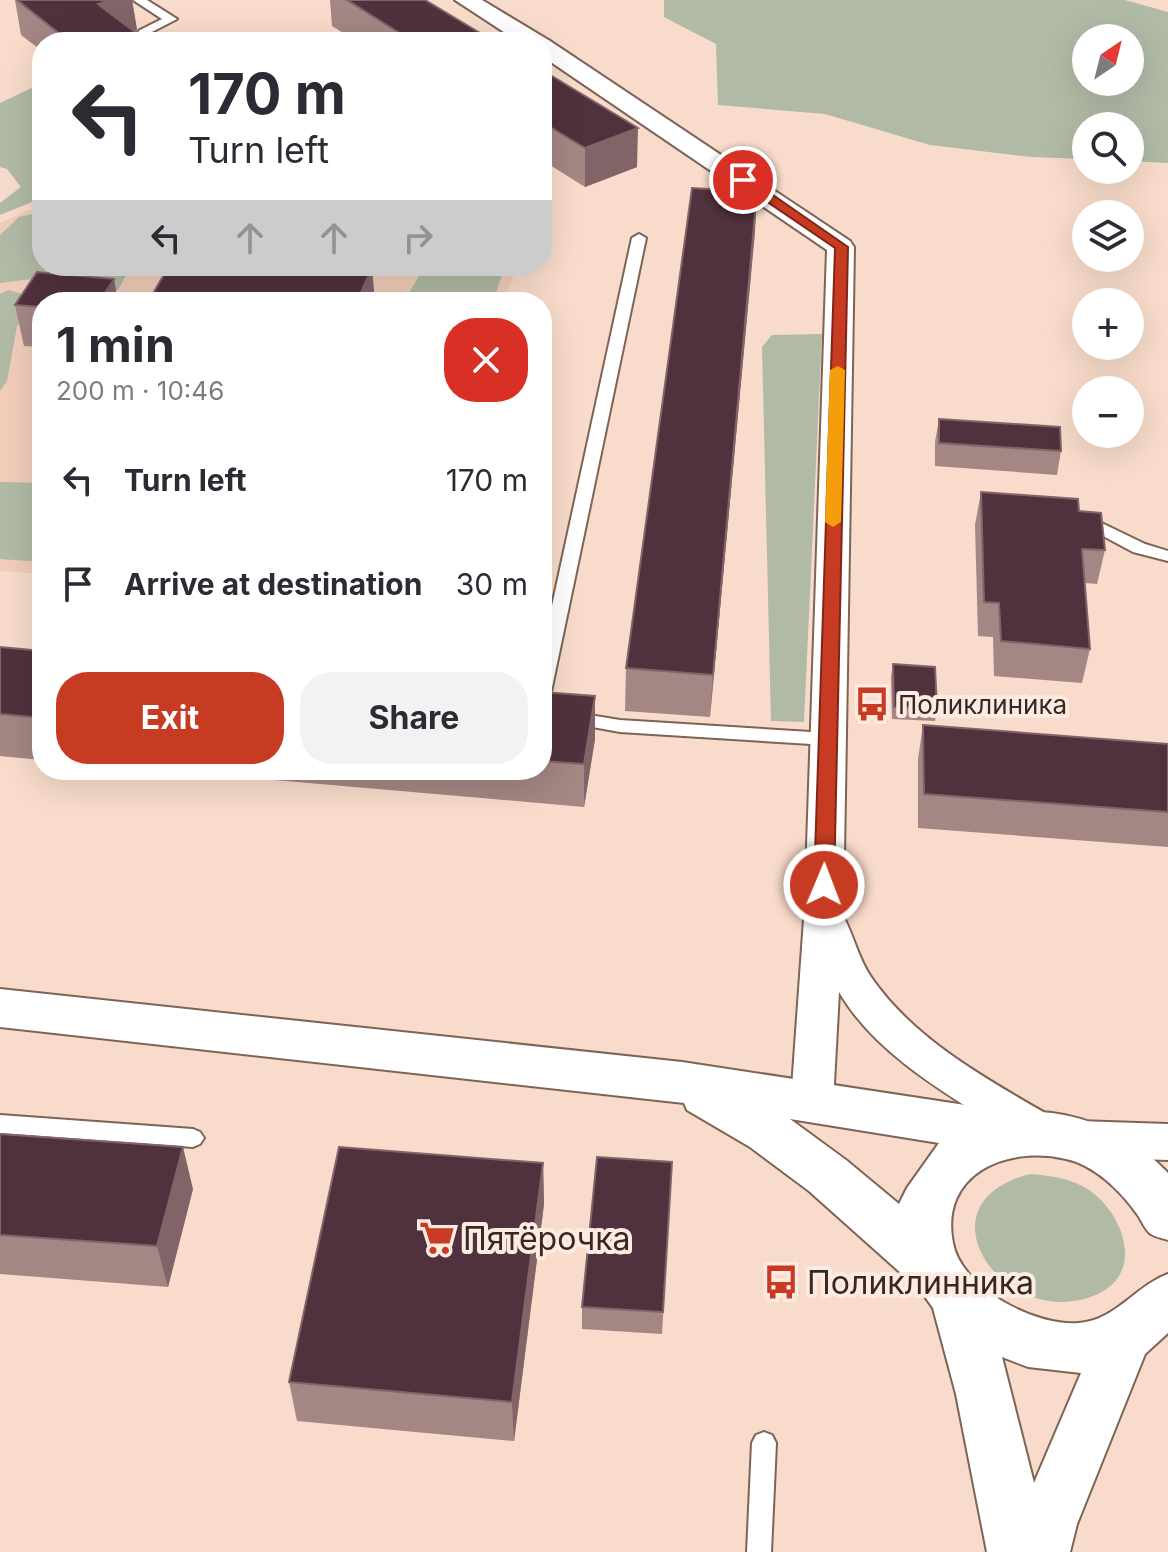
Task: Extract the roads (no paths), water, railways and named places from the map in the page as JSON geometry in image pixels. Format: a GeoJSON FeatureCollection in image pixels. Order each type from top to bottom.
{"type":"FeatureCollection","features":[{"type":"Feature","properties":{"kind":"street"},"geometry":{"type":"LineString","coordinates":[[466,0],[519,32]]}},
{"type":"Feature","properties":{"kind":"street"},"geometry":{"type":"LineString","coordinates":[[552,52],[841,247],[824,905],[812,1102]]}},
{"type":"Feature","properties":{"kind":"street"},"geometry":{"type":"LineString","coordinates":[[824,905],[831,941],[845,973],[869,1004],[938,1065],[1044,1135]]}},
{"type":"Feature","properties":{"kind":"street"},"geometry":{"type":"LineString","coordinates":[[0,1008],[682,1082],[1044,1135],[1168,1142]]}},
{"type":"Feature","properties":{"kind":"street"},"geometry":{"type":"LineString","coordinates":[[682,1082],[733,1109],[813,1165],[881,1219],[985,1324],[1019,1340],[1054,1349],[1091,1348],[1154,1322]]}},
{"type":"Feature","properties":{"kind":"street"},"geometry":{"type":"LineString","coordinates":[[1017,1552],[987,1398],[947,1287],[927,1245],[924,1218],[930,1192],[944,1170],[963,1152],[988,1140],[1044,1135],[1095,1147],[1120,1161],[1142,1179],[1168,1217]]}},
{"type":"Feature","properties":{"kind":"street"},"geometry":{"type":"LineString","coordinates":[[1040,1552],[1047,1524],[1154,1322]]}},
{"type":"Feature","properties":{"kind":"lane"},"geometry":{"type":"LineString","coordinates":[[139,0],[171,19],[144,32]]}},
{"type":"Feature","properties":{"kind":"lane"},"geometry":{"type":"LineString","coordinates":[[552,676],[639,238]]}},
{"type":"Feature","properties":{"kind":"lane"},"geometry":{"type":"LineString","coordinates":[[1065,511],[1139,548],[1168,556]]}},
{"type":"Feature","properties":{"kind":"lane"},"geometry":{"type":"LineString","coordinates":[[552,703],[620,726],[827,739]]}},
{"type":"Feature","properties":{"kind":"lane"},"geometry":{"type":"LineString","coordinates":[[0,1124],[193,1138]]}},
{"type":"Feature","properties":{"kind":"lane"},"geometry":{"type":"LineString","coordinates":[[759,1552],[764,1443]]}},
{"type":"Feature","properties":{"kind":"place","name":"Поликлиника"},"geometry":{"type":"Point","coordinates":[872,704]}},
{"type":"Feature","properties":{"kind":"place","name":"Пятёрочка"},"geometry":{"type":"Point","coordinates":[437,1238]}},
{"type":"Feature","properties":{"kind":"place","name":"Поликлинника"},"geometry":{"type":"Point","coordinates":[781,1282]}}]}
